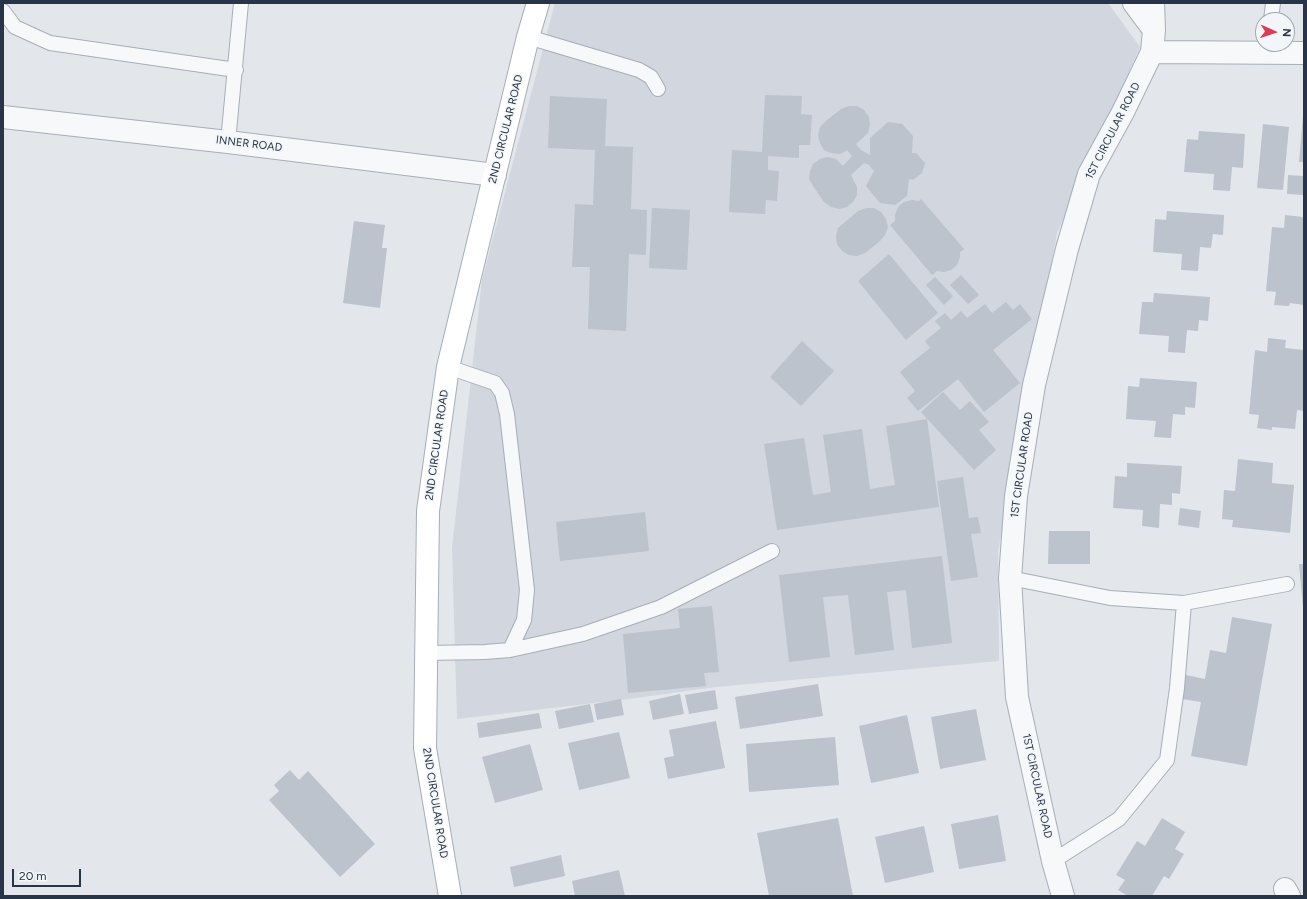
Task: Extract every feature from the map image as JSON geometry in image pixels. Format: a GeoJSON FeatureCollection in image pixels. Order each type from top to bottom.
{"type":"FeatureCollection","features":[{"type":"Feature","properties":{"kind":"street","name":"2ND CIRCULAR ROAD"},"geometry":{"type":"LineString","coordinates":[[450,896],[425,748],[428,511],[448,367],[528,37],[538,3]]}},
{"type":"Feature","properties":{"kind":"street"},"geometry":{"type":"LineString","coordinates":[[1134,3],[1154,30]]}},
{"type":"Feature","properties":{"kind":"street"},"geometry":{"type":"LineString","coordinates":[[1153,3],[1154,30],[1152,52],[1255,49]]}},
{"type":"Feature","properties":{"kind":"street","name":"1ST CIRCULAR ROAD"},"geometry":{"type":"LineString","coordinates":[[1063,896],[1053,861],[1017,697],[1010,578],[1016,496],[1034,385],[1067,249],[1089,174],[1123,112],[1152,52]]}},
{"type":"Feature","properties":{"kind":"street"},"geometry":{"type":"LineString","coordinates":[[3,117],[3,127]]}},
{"type":"Feature","properties":{"kind":"street","name":"INNER ROAD"},"geometry":{"type":"LineString","coordinates":[[3,117],[228,142],[495,175]]}},
{"type":"Feature","properties":{"kind":"lane"},"geometry":{"type":"LineString","coordinates":[[228,142],[236,70],[241,3]]}},
{"type":"Feature","properties":{"kind":"lane"},"geometry":{"type":"LineString","coordinates":[[3,11],[15,27],[50,43],[236,70]]}},
{"type":"Feature","properties":{"kind":"lane"},"geometry":{"type":"LineString","coordinates":[[528,37],[639,70],[651,77],[658,89]]}},
{"type":"Feature","properties":{"kind":"lane"},"geometry":{"type":"LineString","coordinates":[[448,367],[495,383],[502,393],[507,414],[527,590],[524,620],[510,650]]}},
{"type":"Feature","properties":{"kind":"lane"},"geometry":{"type":"LineString","coordinates":[[426,654],[510,650],[583,634],[661,607],[772,551]]}},
{"type":"Feature","properties":{"kind":"lane"},"geometry":{"type":"LineString","coordinates":[[1010,578],[1110,598],[1184,603],[1287,584]]}},
{"type":"Feature","properties":{"kind":"lane"},"geometry":{"type":"LineString","coordinates":[[1053,861],[1119,819],[1167,760],[1177,688],[1184,603]]}},
{"type":"Feature","properties":{"kind":"shaded area"},"geometry":{"type":"Polygon","coordinates":[[[555,3],[1108,3],[1140,47],[1057,233],[998,552],[999,661],[716,687],[629,699],[457,719],[452,548],[482,280],[555,3]]]}},
{"type":"Feature","properties":{"kind":"building"},"geometry":{"type":"Polygon","coordinates":[[[765,95],[802,96],[801,114],[812,115],[810,145],[799,145],[799,158],[768,156],[768,170],[779,171],[777,201],[766,200],[765,214],[729,212],[732,150],[762,152],[765,95]]]}},
{"type":"Feature","properties":{"kind":"building"},"geometry":{"type":"Polygon","coordinates":[[[550,96],[607,99],[605,146],[633,147],[631,209],[647,210],[646,255],[629,254],[626,331],[588,329],[590,267],[572,267],[575,204],[593,205],[595,150],[548,148],[550,96]]]}},
{"type":"Feature","properties":{"kind":"building"},"geometry":{"type":"Polygon","coordinates":[[[849,106],[857,106],[864,110],[869,117],[870,125],[868,133],[856,144],[861,150],[870,155],[870,138],[888,122],[902,124],[913,136],[912,153],[916,153],[925,163],[922,173],[913,180],[909,179],[907,196],[895,205],[880,203],[866,186],[874,171],[869,165],[864,163],[851,175],[857,187],[857,195],[853,202],[847,207],[839,209],[831,207],[824,202],[809,179],[813,164],[820,159],[828,157],[836,159],[843,166],[852,156],[847,150],[840,154],[831,153],[824,150],[818,135],[820,127],[826,121],[841,109],[849,106]]]}},
{"type":"Feature","properties":{"kind":"building"},"geometry":{"type":"Polygon","coordinates":[[[1303,115],[1304,162],[1299,162],[1303,115]]]}},
{"type":"Feature","properties":{"kind":"building"},"geometry":{"type":"Polygon","coordinates":[[[1263,124],[1289,127],[1283,190],[1257,188],[1263,124]]]}},
{"type":"Feature","properties":{"kind":"building"},"geometry":{"type":"Polygon","coordinates":[[[1199,131],[1245,134],[1243,168],[1232,167],[1230,191],[1213,190],[1214,174],[1184,172],[1187,139],[1198,140],[1199,131]]]}},
{"type":"Feature","properties":{"kind":"building"},"geometry":{"type":"Polygon","coordinates":[[[1288,175],[1304,176],[1303,195],[1287,194],[1288,175]]]}},
{"type":"Feature","properties":{"kind":"building"},"geometry":{"type":"Polygon","coordinates":[[[921,199],[964,249],[960,252],[957,265],[951,270],[944,272],[937,271],[932,275],[890,225],[895,221],[895,215],[898,207],[904,202],[912,200],[919,201],[921,199]]]}},
{"type":"Feature","properties":{"kind":"building"},"geometry":{"type":"Polygon","coordinates":[[[652,208],[690,210],[687,270],[649,268],[652,208]]]}},
{"type":"Feature","properties":{"kind":"building"},"geometry":{"type":"Polygon","coordinates":[[[866,208],[874,208],[881,212],[886,219],[888,227],[885,235],[880,241],[865,253],[857,256],[849,255],[842,251],[837,244],[836,236],[838,228],[858,211],[866,208]]]}},
{"type":"Feature","properties":{"kind":"building"},"geometry":{"type":"Polygon","coordinates":[[[1167,211],[1224,215],[1223,235],[1213,234],[1211,248],[1200,247],[1198,271],[1181,270],[1182,254],[1153,252],[1155,219],[1166,220],[1167,211]]]}},
{"type":"Feature","properties":{"kind":"building"},"geometry":{"type":"Polygon","coordinates":[[[1285,215],[1303,217],[1304,305],[1290,303],[1289,306],[1274,305],[1276,292],[1266,291],[1272,227],[1284,228],[1285,215]]]}},
{"type":"Feature","properties":{"kind":"building"},"geometry":{"type":"Polygon","coordinates":[[[354,221],[385,225],[382,248],[387,248],[380,308],[343,303],[354,221]]]}},
{"type":"Feature","properties":{"kind":"building"},"geometry":{"type":"Polygon","coordinates":[[[889,254],[938,313],[906,340],[858,281],[889,254]]]}},
{"type":"Feature","properties":{"kind":"building"},"geometry":{"type":"Polygon","coordinates":[[[961,275],[979,295],[968,304],[950,285],[961,275]]]}},
{"type":"Feature","properties":{"kind":"building"},"geometry":{"type":"Polygon","coordinates":[[[935,277],[953,296],[944,305],[926,285],[935,277]]]}},
{"type":"Feature","properties":{"kind":"building"},"geometry":{"type":"Polygon","coordinates":[[[1154,293],[1210,297],[1208,321],[1199,320],[1198,331],[1187,330],[1185,353],[1168,352],[1169,336],[1139,334],[1142,302],[1153,302],[1154,293]]]}},
{"type":"Feature","properties":{"kind":"building"},"geometry":{"type":"Polygon","coordinates":[[[1006,302],[1013,310],[1020,304],[1032,319],[993,350],[1020,383],[984,412],[958,379],[918,411],[907,398],[915,391],[900,372],[930,348],[925,341],[941,328],[935,321],[945,313],[951,320],[961,311],[967,318],[985,304],[992,313],[1006,302]]]}},
{"type":"Feature","properties":{"kind":"building"},"geometry":{"type":"Polygon","coordinates":[[[1268,338],[1286,340],[1285,348],[1304,350],[1304,411],[1297,410],[1295,429],[1272,427],[1272,430],[1257,428],[1259,415],[1249,414],[1255,350],[1267,352],[1268,338]]]}},
{"type":"Feature","properties":{"kind":"building"},"geometry":{"type":"Polygon","coordinates":[[[802,341],[834,371],[801,406],[770,377],[802,341]]]}},
{"type":"Feature","properties":{"kind":"building"},"geometry":{"type":"Polygon","coordinates":[[[1140,378],[1197,382],[1195,408],[1185,407],[1185,415],[1173,414],[1171,438],[1154,437],[1156,421],[1126,419],[1128,386],[1139,387],[1140,378]]]}},
{"type":"Feature","properties":{"kind":"building"},"geometry":{"type":"Polygon","coordinates":[[[943,392],[960,410],[970,401],[989,422],[979,430],[996,450],[974,470],[921,412],[943,392]]]}},
{"type":"Feature","properties":{"kind":"building"},"geometry":{"type":"Polygon","coordinates":[[[927,419],[939,507],[777,530],[764,444],[804,438],[813,495],[831,492],[823,435],[862,429],[870,489],[895,485],[886,426],[927,419]]]}},
{"type":"Feature","properties":{"kind":"building"},"geometry":{"type":"Polygon","coordinates":[[[1238,459],[1273,463],[1272,483],[1294,485],[1290,533],[1232,527],[1233,520],[1222,519],[1224,490],[1235,491],[1238,459]]]}},
{"type":"Feature","properties":{"kind":"building"},"geometry":{"type":"Polygon","coordinates":[[[1127,463],[1182,466],[1180,494],[1172,493],[1172,505],[1160,504],[1159,528],[1142,526],[1143,510],[1113,508],[1115,476],[1127,477],[1127,463]]]}},
{"type":"Feature","properties":{"kind":"building"},"geometry":{"type":"Polygon","coordinates":[[[963,477],[969,518],[978,517],[981,533],[971,534],[978,577],[951,581],[937,481],[963,477]]]}},
{"type":"Feature","properties":{"kind":"building"},"geometry":{"type":"Polygon","coordinates":[[[1180,508],[1201,511],[1199,528],[1178,525],[1180,508]]]}},
{"type":"Feature","properties":{"kind":"building"},"geometry":{"type":"Polygon","coordinates":[[[645,512],[649,551],[560,561],[556,522],[645,512]]]}},
{"type":"Feature","properties":{"kind":"building"},"geometry":{"type":"Polygon","coordinates":[[[1049,531],[1090,531],[1090,564],[1048,564],[1049,531]]]}},
{"type":"Feature","properties":{"kind":"building"},"geometry":{"type":"Polygon","coordinates":[[[942,556],[952,643],[912,648],[906,590],[887,592],[894,650],[855,655],[848,595],[823,597],[830,657],[789,662],[779,575],[942,556]]]}},
{"type":"Feature","properties":{"kind":"building"},"geometry":{"type":"Polygon","coordinates":[[[1299,564],[1304,564],[1304,608],[1303,608],[1299,564]]]}},
{"type":"Feature","properties":{"kind":"building"},"geometry":{"type":"Polygon","coordinates":[[[712,606],[719,672],[704,673],[706,686],[628,693],[623,634],[680,628],[678,609],[712,606]]]}},
{"type":"Feature","properties":{"kind":"building"},"geometry":{"type":"Polygon","coordinates":[[[1232,617],[1272,624],[1247,766],[1191,756],[1201,702],[1182,699],[1186,675],[1205,679],[1210,650],[1226,653],[1232,617]]]}},
{"type":"Feature","properties":{"kind":"building"},"geometry":{"type":"Polygon","coordinates":[[[818,684],[823,716],[740,729],[735,697],[818,684]]]}},
{"type":"Feature","properties":{"kind":"building"},"geometry":{"type":"Polygon","coordinates":[[[715,690],[718,709],[689,714],[685,695],[715,690]]]}},
{"type":"Feature","properties":{"kind":"building"},"geometry":{"type":"Polygon","coordinates":[[[680,694],[684,714],[653,720],[649,701],[680,694]]]}},
{"type":"Feature","properties":{"kind":"building"},"geometry":{"type":"Polygon","coordinates":[[[621,699],[624,715],[597,720],[594,704],[621,699]]]}},
{"type":"Feature","properties":{"kind":"building"},"geometry":{"type":"Polygon","coordinates":[[[590,704],[594,722],[559,729],[555,711],[590,704]]]}},
{"type":"Feature","properties":{"kind":"building"},"geometry":{"type":"Polygon","coordinates":[[[976,709],[986,760],[940,769],[931,717],[976,709]]]}},
{"type":"Feature","properties":{"kind":"building"},"geometry":{"type":"Polygon","coordinates":[[[539,713],[542,728],[479,738],[477,723],[539,713]]]}},
{"type":"Feature","properties":{"kind":"building"},"geometry":{"type":"Polygon","coordinates":[[[907,715],[919,773],[871,783],[859,726],[907,715]]]}},
{"type":"Feature","properties":{"kind":"building"},"geometry":{"type":"Polygon","coordinates":[[[716,721],[725,768],[668,779],[664,758],[674,756],[669,730],[716,721]]]}},
{"type":"Feature","properties":{"kind":"building"},"geometry":{"type":"Polygon","coordinates":[[[619,732],[630,778],[579,790],[568,743],[619,732]]]}},
{"type":"Feature","properties":{"kind":"building"},"geometry":{"type":"Polygon","coordinates":[[[835,737],[839,785],[749,792],[746,744],[835,737]]]}},
{"type":"Feature","properties":{"kind":"building"},"geometry":{"type":"Polygon","coordinates":[[[530,744],[543,790],[495,803],[482,757],[530,744]]]}},
{"type":"Feature","properties":{"kind":"building"},"geometry":{"type":"Polygon","coordinates":[[[290,770],[299,780],[308,771],[375,844],[340,877],[269,800],[279,791],[274,785],[290,770]]]}},
{"type":"Feature","properties":{"kind":"building"},"geometry":{"type":"Polygon","coordinates":[[[998,815],[1006,861],[959,869],[951,824],[998,815]]]}},
{"type":"Feature","properties":{"kind":"building"},"geometry":{"type":"Polygon","coordinates":[[[838,818],[853,896],[769,896],[757,833],[838,818]]]}},
{"type":"Feature","properties":{"kind":"building"},"geometry":{"type":"Polygon","coordinates":[[[1162,818],[1185,832],[1175,849],[1184,854],[1169,879],[1164,876],[1152,896],[1128,896],[1118,890],[1125,880],[1116,875],[1137,841],[1145,846],[1162,818]]]}},
{"type":"Feature","properties":{"kind":"building"},"geometry":{"type":"Polygon","coordinates":[[[924,826],[934,872],[885,883],[875,837],[924,826]]]}},
{"type":"Feature","properties":{"kind":"building"},"geometry":{"type":"Polygon","coordinates":[[[561,855],[565,876],[514,887],[510,867],[561,855]]]}},
{"type":"Feature","properties":{"kind":"building"},"geometry":{"type":"Polygon","coordinates":[[[619,870],[625,896],[575,896],[572,881],[619,870]]]}}]}
